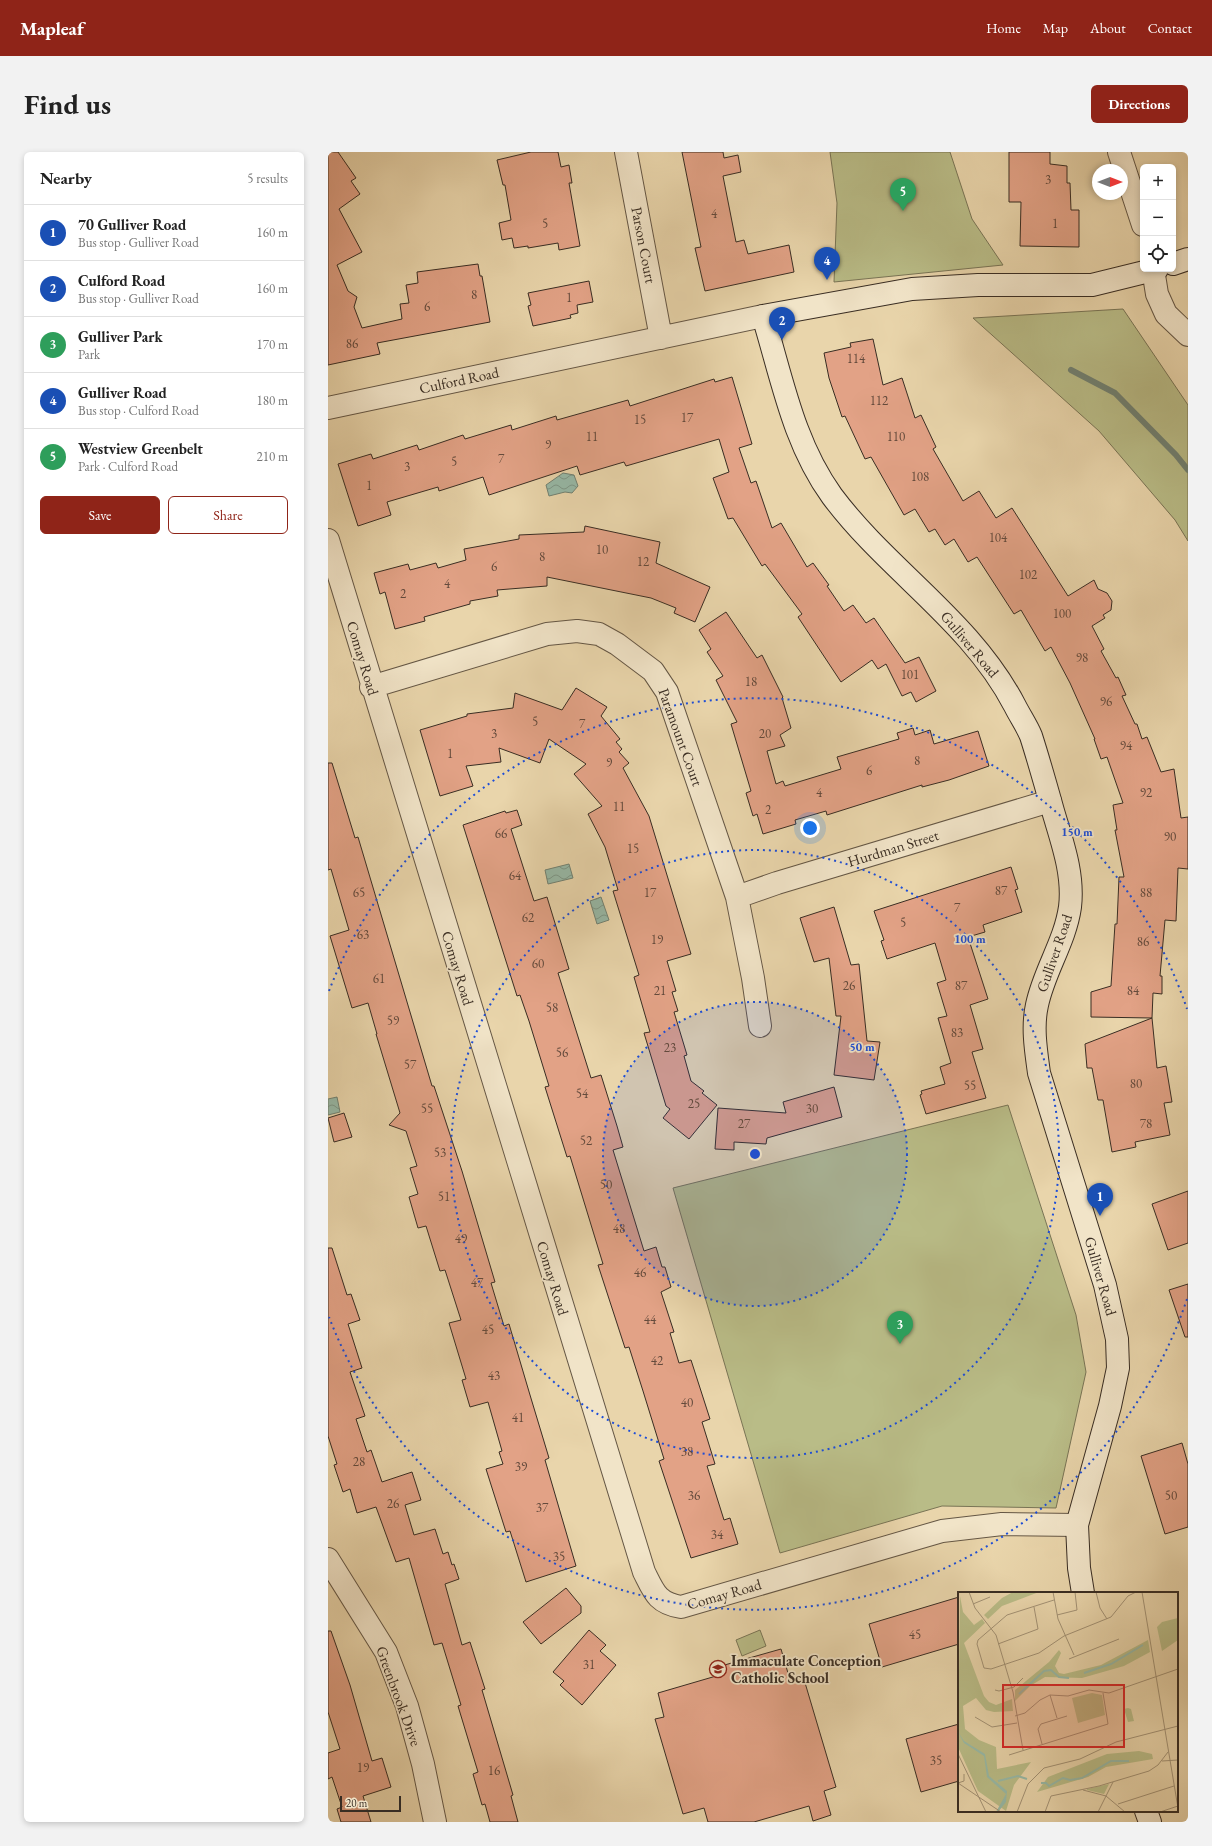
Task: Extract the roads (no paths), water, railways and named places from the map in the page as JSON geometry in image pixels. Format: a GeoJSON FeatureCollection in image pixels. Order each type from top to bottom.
{"type":"FeatureCollection","features":[{"type":"Feature","properties":{"kind":"street","name":"Parson Court"},"geometry":{"type":"LineString","coordinates":[[626,152],[661,338]]}},
{"type":"Feature","properties":{"kind":"street"},"geometry":{"type":"LineString","coordinates":[[1119,152],[1140,216]]}},
{"type":"Feature","properties":{"kind":"street","name":"Culford Road"},"geometry":{"type":"LineString","coordinates":[[1176,263],[1188,259]]}},
{"type":"Feature","properties":{"kind":"street","name":"Culford Road"},"geometry":{"type":"LineString","coordinates":[[328,408],[763,316],[912,289],[978,285],[1092,285],[1143,272]]}},
{"type":"Feature","properties":{"kind":"street"},"geometry":{"type":"LineString","coordinates":[[1159,272],[1158,294],[1166,314],[1188,335]]}},
{"type":"Feature","properties":{"kind":"street","name":"Gulliver Road"},"geometry":{"type":"LineString","coordinates":[[763,316],[784,395],[807,454],[831,494],[848,516],[938,605],[989,663],[1010,695],[1030,734],[1069,868],[1070,907],[1059,945],[1041,989],[1036,1008],[1034,1042],[1039,1073],[1105,1285],[1117,1339],[1118,1368],[1077,1525],[1083,1592]]}},
{"type":"Feature","properties":{"kind":"street","name":"Comay Road"},"geometry":{"type":"LineString","coordinates":[[328,540],[371,687],[641,1564],[656,1596],[669,1605],[681,1608],[942,1531],[1002,1524],[1077,1525]]}},
{"type":"Feature","properties":{"kind":"street","name":"Paramount Court"},"geometry":{"type":"LineString","coordinates":[[371,687],[547,634],[578,631],[599,634],[617,644],[653,671],[667,692],[737,897],[754,978],[760,1026]]}},
{"type":"Feature","properties":{"kind":"street","name":"Hurdman Street"},"geometry":{"type":"LineString","coordinates":[[737,897],[777,883],[1050,801]]}},
{"type":"Feature","properties":{"kind":"street","name":"Greenbrook Drive"},"geometry":{"type":"LineString","coordinates":[[328,1558],[386,1652],[406,1706],[423,1764],[435,1822]]}},
{"type":"Feature","properties":{"kind":"street"},"geometry":{"type":"LineString","coordinates":[[1146,1812],[1150,1822]]}},
{"type":"Feature","properties":{"kind":"water"},"geometry":{"type":"Polygon","coordinates":[[[563,473],[574,475],[578,486],[572,493],[565,492],[549,496],[546,485],[563,473]]]}},
{"type":"Feature","properties":{"kind":"water"},"geometry":{"type":"Polygon","coordinates":[[[569,864],[573,878],[548,884],[545,870],[569,864]]]}},
{"type":"Feature","properties":{"kind":"water"},"geometry":{"type":"Polygon","coordinates":[[[601,897],[609,920],[597,924],[590,901],[601,897]]]}},
{"type":"Feature","properties":{"kind":"water"},"geometry":{"type":"Polygon","coordinates":[[[337,1097],[340,1112],[328,1115],[328,1099],[337,1097]]]}},
{"type":"Feature","properties":{"kind":"waterway"},"geometry":{"type":"LineString","coordinates":[[1071,370],[1115,393],[1176,455],[1188,470]]}},
{"type":"Feature","properties":{"kind":"place","name":"Westview Greenbelt"},"geometry":{"type":"Point","coordinates":[903,211]}},
{"type":"Feature","properties":{"kind":"place","name":"Gulliver Road"},"geometry":{"type":"Point","coordinates":[827,280]}},
{"type":"Feature","properties":{"kind":"place","name":"Culford Road"},"geometry":{"type":"Point","coordinates":[782,340]}},
{"type":"Feature","properties":{"kind":"place","name":"70 Gulliver Road"},"geometry":{"type":"Point","coordinates":[1100,1216]}},
{"type":"Feature","properties":{"kind":"place","name":"Gulliver Park"},"geometry":{"type":"Point","coordinates":[900,1344]}},
{"type":"Feature","properties":{"kind":"place","name":"Immaculate Conception Catholic School"},"geometry":{"type":"Point","coordinates":[718,1669]}}]}
